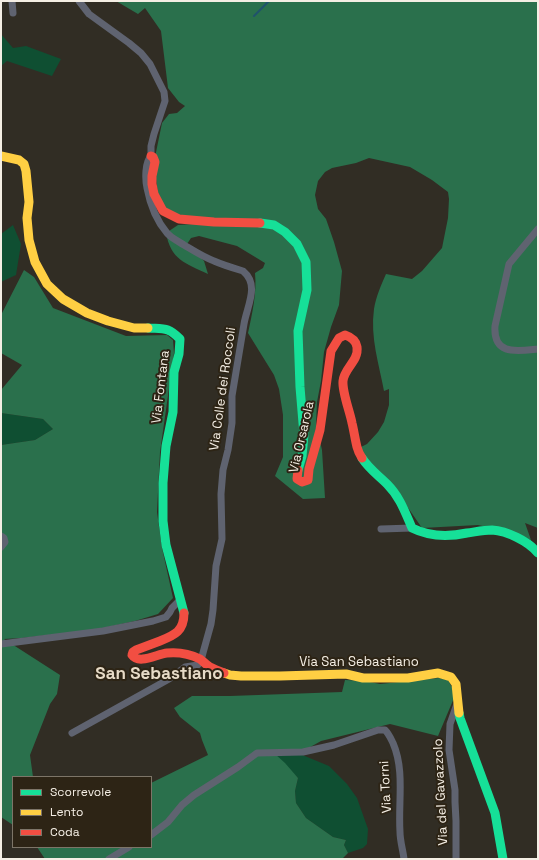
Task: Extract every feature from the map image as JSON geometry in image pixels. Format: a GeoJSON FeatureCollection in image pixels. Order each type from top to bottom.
{"type":"FeatureCollection","features":[{"type":"Feature","properties":{"kind":"street"},"geometry":{"type":"LineString","coordinates":[[12,1],[13,13]]}},
{"type":"Feature","properties":{"kind":"street","name":"Via Colle dei Roccoli"},"geometry":{"type":"LineString","coordinates":[[78,1],[89,14],[141,52],[150,64],[164,92],[166,101],[151,146],[151,156],[147,163],[146,184],[147,192],[155,214],[162,227],[171,237],[206,258],[243,271],[247,274],[251,281],[252,290],[244,324],[232,396],[232,423],[223,470],[221,494],[222,539],[216,566],[213,610],[211,624],[201,660]]}},
{"type":"Feature","properties":{"kind":"street","name":"Via Fontana"},"geometry":{"type":"LineString","coordinates":[[1,156],[19,160],[24,164],[26,170],[29,202],[27,218],[29,240],[35,262],[47,284],[63,300],[87,313],[108,321],[134,328],[166,329],[173,332],[180,339],[179,354],[174,372],[173,412],[166,453],[163,483],[162,521],[166,545],[183,612]]}},
{"type":"Feature","properties":{"kind":"street","name":"Via Orsarola"},"geometry":{"type":"LineString","coordinates":[[151,156],[155,162],[152,176],[154,194],[163,211],[179,219],[214,222],[265,223],[274,225],[285,232],[297,244],[306,262],[307,290],[298,331],[300,387],[304,435],[302,456],[297,472],[298,479],[302,482],[308,480],[309,469],[320,430],[331,351],[338,338],[345,335],[351,337],[355,341],[357,354],[354,363],[347,371],[343,380],[357,449],[372,471],[387,484],[400,500],[412,528]]}},
{"type":"Feature","properties":{"kind":"street"},"geometry":{"type":"LineString","coordinates":[[538,229],[509,264],[495,326],[495,335],[499,344],[507,349],[515,351],[538,349]]}},
{"type":"Feature","properties":{"kind":"street"},"geometry":{"type":"LineString","coordinates":[[381,529],[412,528],[421,533],[452,536],[492,530],[508,534],[524,541],[538,553]]}},
{"type":"Feature","properties":{"kind":"street"},"geometry":{"type":"LineString","coordinates":[[1,536],[4,538],[5,542],[1,547]]}},
{"type":"Feature","properties":{"kind":"street"},"geometry":{"type":"LineString","coordinates":[[1,644],[103,631],[152,621],[166,617],[180,600]]}},
{"type":"Feature","properties":{"kind":"street","name":"Via San Sebastiano"},"geometry":{"type":"LineString","coordinates":[[183,612],[183,622],[178,633],[136,650],[132,655],[133,657],[136,659],[143,659],[167,653],[190,655],[201,660],[208,666],[222,672],[241,676],[346,674],[363,678],[408,678],[438,673],[451,676],[456,684],[460,718],[494,813],[502,859]]}},
{"type":"Feature","properties":{"kind":"street"},"geometry":{"type":"LineString","coordinates":[[72,733],[169,679],[185,667],[198,665],[201,660]]}},
{"type":"Feature","properties":{"kind":"street","name":"Via del Gavazzolo"},"geometry":{"type":"LineString","coordinates":[[456,859],[456,790],[449,750],[449,739],[450,724],[458,702]]}},
{"type":"Feature","properties":{"kind":"street","name":"Via Torni"},"geometry":{"type":"LineString","coordinates":[[152,834],[168,822],[182,805],[194,795],[257,753],[303,752],[334,745],[378,730],[385,730],[389,734],[398,759],[400,771],[400,833],[404,859]]}},
{"type":"Feature","properties":{"kind":"street"},"geometry":{"type":"LineString","coordinates":[[109,859],[127,848]]}},
{"type":"Feature","properties":{"kind":"green space"},"geometry":{"type":"Polygon","coordinates":[[[116,1],[538,1],[538,528],[525,523],[531,540],[509,532],[478,525],[422,528],[402,499],[359,454],[359,448],[367,444],[378,432],[384,422],[389,405],[389,389],[384,391],[373,330],[374,309],[379,291],[386,274],[412,279],[422,271],[442,248],[448,218],[448,192],[432,180],[410,167],[369,158],[356,163],[332,168],[325,172],[318,181],[315,195],[318,209],[326,219],[342,271],[339,305],[324,352],[317,402],[316,424],[322,450],[325,498],[303,499],[275,476],[283,457],[283,415],[279,389],[274,375],[248,333],[255,296],[255,273],[263,268],[265,263],[237,246],[199,236],[191,238],[187,244],[204,261],[208,274],[180,260],[171,249],[166,233],[178,225],[193,224],[166,212],[158,195],[154,162],[162,123],[169,114],[177,113],[185,106],[179,102],[168,88],[161,31],[145,8],[138,14],[116,1]]]}},
{"type":"Feature","properties":{"kind":"green space"},"geometry":{"type":"Polygon","coordinates":[[[1,34],[13,48],[26,46],[61,59],[52,76],[7,61],[1,66],[1,34]]]}},
{"type":"Feature","properties":{"kind":"green space"},"geometry":{"type":"Polygon","coordinates":[[[13,225],[21,244],[16,275],[1,282],[1,234],[13,225]]]}},
{"type":"Feature","properties":{"kind":"green space"},"geometry":{"type":"Polygon","coordinates":[[[24,270],[34,277],[53,308],[126,336],[167,335],[173,340],[174,353],[160,452],[157,512],[162,548],[173,598],[158,614],[135,621],[94,630],[4,639],[60,675],[57,694],[50,704],[30,755],[33,776],[12,776],[12,824],[1,817],[1,445],[35,440],[53,429],[43,419],[1,413],[1,390],[22,365],[1,353],[1,315],[24,270]]]}},
{"type":"Feature","properties":{"kind":"green space"},"geometry":{"type":"Polygon","coordinates":[[[1,413],[43,419],[53,429],[35,440],[1,445],[1,413]]]}},
{"type":"Feature","properties":{"kind":"green space"},"geometry":{"type":"Polygon","coordinates":[[[439,678],[448,680],[452,687],[454,698],[438,736],[390,724],[321,741],[305,750],[275,754],[298,778],[295,791],[296,803],[306,818],[333,837],[346,840],[344,845],[348,853],[342,859],[45,859],[38,848],[152,848],[152,783],[208,755],[200,733],[180,717],[174,708],[192,696],[342,692],[345,680],[365,681],[380,684],[439,678]]]}},
{"type":"Feature","properties":{"kind":"green space"},"geometry":{"type":"Polygon","coordinates":[[[274,754],[300,754],[329,766],[347,784],[357,798],[368,829],[367,844],[363,848],[348,853],[344,845],[346,840],[333,837],[306,818],[296,803],[295,791],[298,778],[274,754]]]}},
{"type":"Feature","properties":{"kind":"waterway"},"geometry":{"type":"LineString","coordinates":[[254,16],[269,1]]}},
{"type":"Feature","properties":{"kind":"traffic: fast"},"geometry":{"type":"LineString","coordinates":[[260,223],[274,225],[285,232],[297,244],[306,262],[307,290],[298,331],[300,387],[304,435],[302,456],[298,470]]}},
{"type":"Feature","properties":{"kind":"traffic: fast"},"geometry":{"type":"LineString","coordinates":[[148,328],[166,329],[180,339],[179,354],[174,372],[173,412],[166,446],[163,483],[163,521],[166,545],[184,613]]}},
{"type":"Feature","properties":{"kind":"traffic: fast"},"geometry":{"type":"LineString","coordinates":[[362,458],[395,494],[402,505],[412,528],[432,535],[453,535],[485,530],[504,532],[529,544],[538,553]]}},
{"type":"Feature","properties":{"kind":"traffic: fast"},"geometry":{"type":"LineString","coordinates":[[459,713],[495,813],[503,859]]}},
{"type":"Feature","properties":{"kind":"traffic: slow"},"geometry":{"type":"LineString","coordinates":[[1,156],[19,160],[24,164],[29,202],[27,218],[29,240],[35,262],[47,284],[63,299],[87,313],[108,321],[134,328],[148,328]]}},
{"type":"Feature","properties":{"kind":"traffic: slow"},"geometry":{"type":"LineString","coordinates":[[224,673],[241,676],[346,674],[363,678],[408,678],[438,673],[451,677],[456,684],[459,713]]}},
{"type":"Feature","properties":{"kind":"traffic: jam"},"geometry":{"type":"LineString","coordinates":[[151,156],[155,162],[152,176],[154,194],[163,211],[179,219],[214,222],[260,223]]}},
{"type":"Feature","properties":{"kind":"traffic: jam"},"geometry":{"type":"LineString","coordinates":[[298,470],[297,479],[302,482],[308,480],[309,469],[320,430],[331,351],[339,338],[345,335],[353,339],[356,342],[357,347],[356,356],[344,376],[343,386],[357,447],[362,458]]}},
{"type":"Feature","properties":{"kind":"traffic: jam"},"geometry":{"type":"LineString","coordinates":[[184,613],[184,619],[178,632],[165,639],[136,650],[132,655],[135,658],[144,659],[167,653],[184,654],[200,659],[209,666],[224,673]]}},
{"type":"Feature","properties":{"kind":"district","name":"San Sebastiano"},"geometry":{"type":"Point","coordinates":[159,674]}}]}
